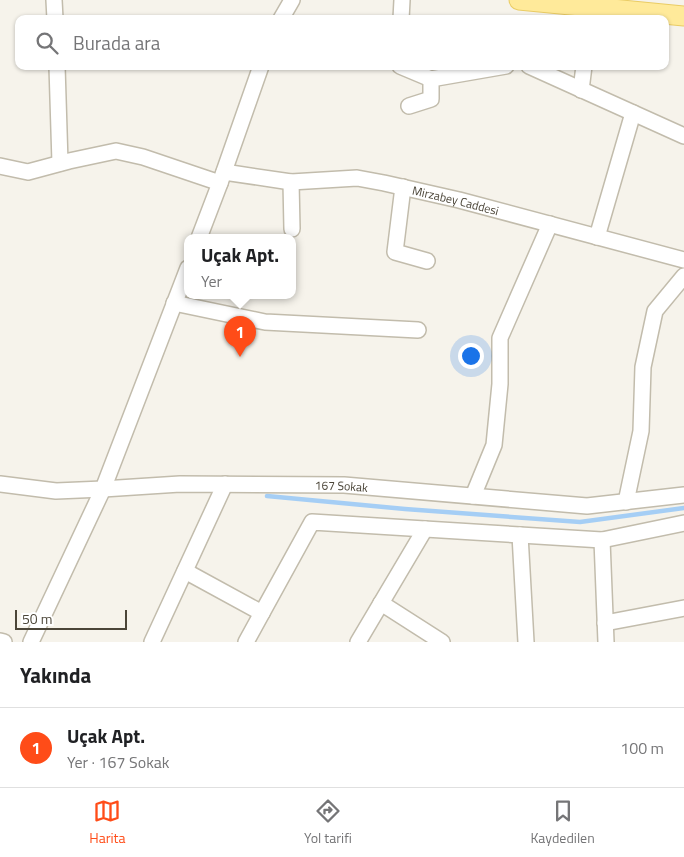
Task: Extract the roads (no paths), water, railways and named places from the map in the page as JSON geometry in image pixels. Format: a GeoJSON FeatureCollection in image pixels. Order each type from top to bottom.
{"type":"FeatureCollection","features":[{"type":"Feature","properties":{"kind":"main road"},"geometry":{"type":"LineString","coordinates":[[518,0],[591,13],[653,15]]}},
{"type":"Feature","properties":{"kind":"main road"},"geometry":{"type":"LineString","coordinates":[[669,16],[684,16]]}},
{"type":"Feature","properties":{"kind":"street"},"geometry":{"type":"LineString","coordinates":[[54,0],[55,15]]}},
{"type":"Feature","properties":{"kind":"street"},"geometry":{"type":"LineString","coordinates":[[283,15],[292,0]]}},
{"type":"Feature","properties":{"kind":"street"},"geometry":{"type":"LineString","coordinates":[[401,15],[402,0]]}},
{"type":"Feature","properties":{"kind":"street"},"geometry":{"type":"LineString","coordinates":[[57,70],[60,163]]}},
{"type":"Feature","properties":{"kind":"street"},"geometry":{"type":"LineString","coordinates":[[201,234],[260,70]]}},
{"type":"Feature","properties":{"kind":"street"},"geometry":{"type":"LineString","coordinates":[[410,70],[431,79],[483,70]]}},
{"type":"Feature","properties":{"kind":"street"},"geometry":{"type":"LineString","coordinates":[[538,70],[684,136]]}},
{"type":"Feature","properties":{"kind":"street"},"geometry":{"type":"LineString","coordinates":[[581,90],[584,70]]}},
{"type":"Feature","properties":{"kind":"street"},"geometry":{"type":"LineString","coordinates":[[409,106],[431,99],[431,79]]}},
{"type":"Feature","properties":{"kind":"street"},"geometry":{"type":"LineString","coordinates":[[597,237],[633,113]]}},
{"type":"Feature","properties":{"kind":"street","name":"Mirzabey Caddesi"},"geometry":{"type":"LineString","coordinates":[[0,166],[28,172],[116,151],[222,178],[291,182],[357,178],[459,200],[684,260]]}},
{"type":"Feature","properties":{"kind":"street"},"geometry":{"type":"LineString","coordinates":[[291,182],[292,229]]}},
{"type":"Feature","properties":{"kind":"street"},"geometry":{"type":"LineString","coordinates":[[403,187],[395,252],[428,261]]}},
{"type":"Feature","properties":{"kind":"street"},"geometry":{"type":"LineString","coordinates":[[473,496],[494,445],[500,384],[500,338],[550,224]]}},
{"type":"Feature","properties":{"kind":"street"},"geometry":{"type":"LineString","coordinates":[[626,502],[641,431],[643,367],[655,311],[684,276]]}},
{"type":"Feature","properties":{"kind":"street"},"geometry":{"type":"LineString","coordinates":[[31,642],[104,489],[184,278]]}},
{"type":"Feature","properties":{"kind":"street"},"geometry":{"type":"LineString","coordinates":[[174,303],[265,322],[418,330]]}},
{"type":"Feature","properties":{"kind":"street","name":"167 Sokak"},"geometry":{"type":"LineString","coordinates":[[2,489],[56,491],[180,484],[344,485],[587,506],[684,495]]}},
{"type":"Feature","properties":{"kind":"street"},"geometry":{"type":"LineString","coordinates":[[152,642],[225,484]]}},
{"type":"Feature","properties":{"kind":"street"},"geometry":{"type":"LineString","coordinates":[[246,642],[312,522],[602,540],[684,523]]}},
{"type":"Feature","properties":{"kind":"street"},"geometry":{"type":"LineString","coordinates":[[358,642],[425,530]]}},
{"type":"Feature","properties":{"kind":"street"},"geometry":{"type":"LineString","coordinates":[[520,536],[526,642]]}},
{"type":"Feature","properties":{"kind":"street"},"geometry":{"type":"LineString","coordinates":[[602,540],[606,642]]}},
{"type":"Feature","properties":{"kind":"street"},"geometry":{"type":"LineString","coordinates":[[185,571],[262,613]]}},
{"type":"Feature","properties":{"kind":"street"},"geometry":{"type":"LineString","coordinates":[[382,602],[442,642]]}},
{"type":"Feature","properties":{"kind":"street"},"geometry":{"type":"LineString","coordinates":[[605,623],[684,608]]}},
{"type":"Feature","properties":{"kind":"street"},"geometry":{"type":"LineString","coordinates":[[0,641],[4,642]]}},
{"type":"Feature","properties":{"kind":"waterway"},"geometry":{"type":"LineString","coordinates":[[267,496],[405,509],[580,522],[684,508]]}},
{"type":"Feature","properties":{"kind":"place","name":"Uçak Apt."},"geometry":{"type":"Point","coordinates":[240,357]}}]}
